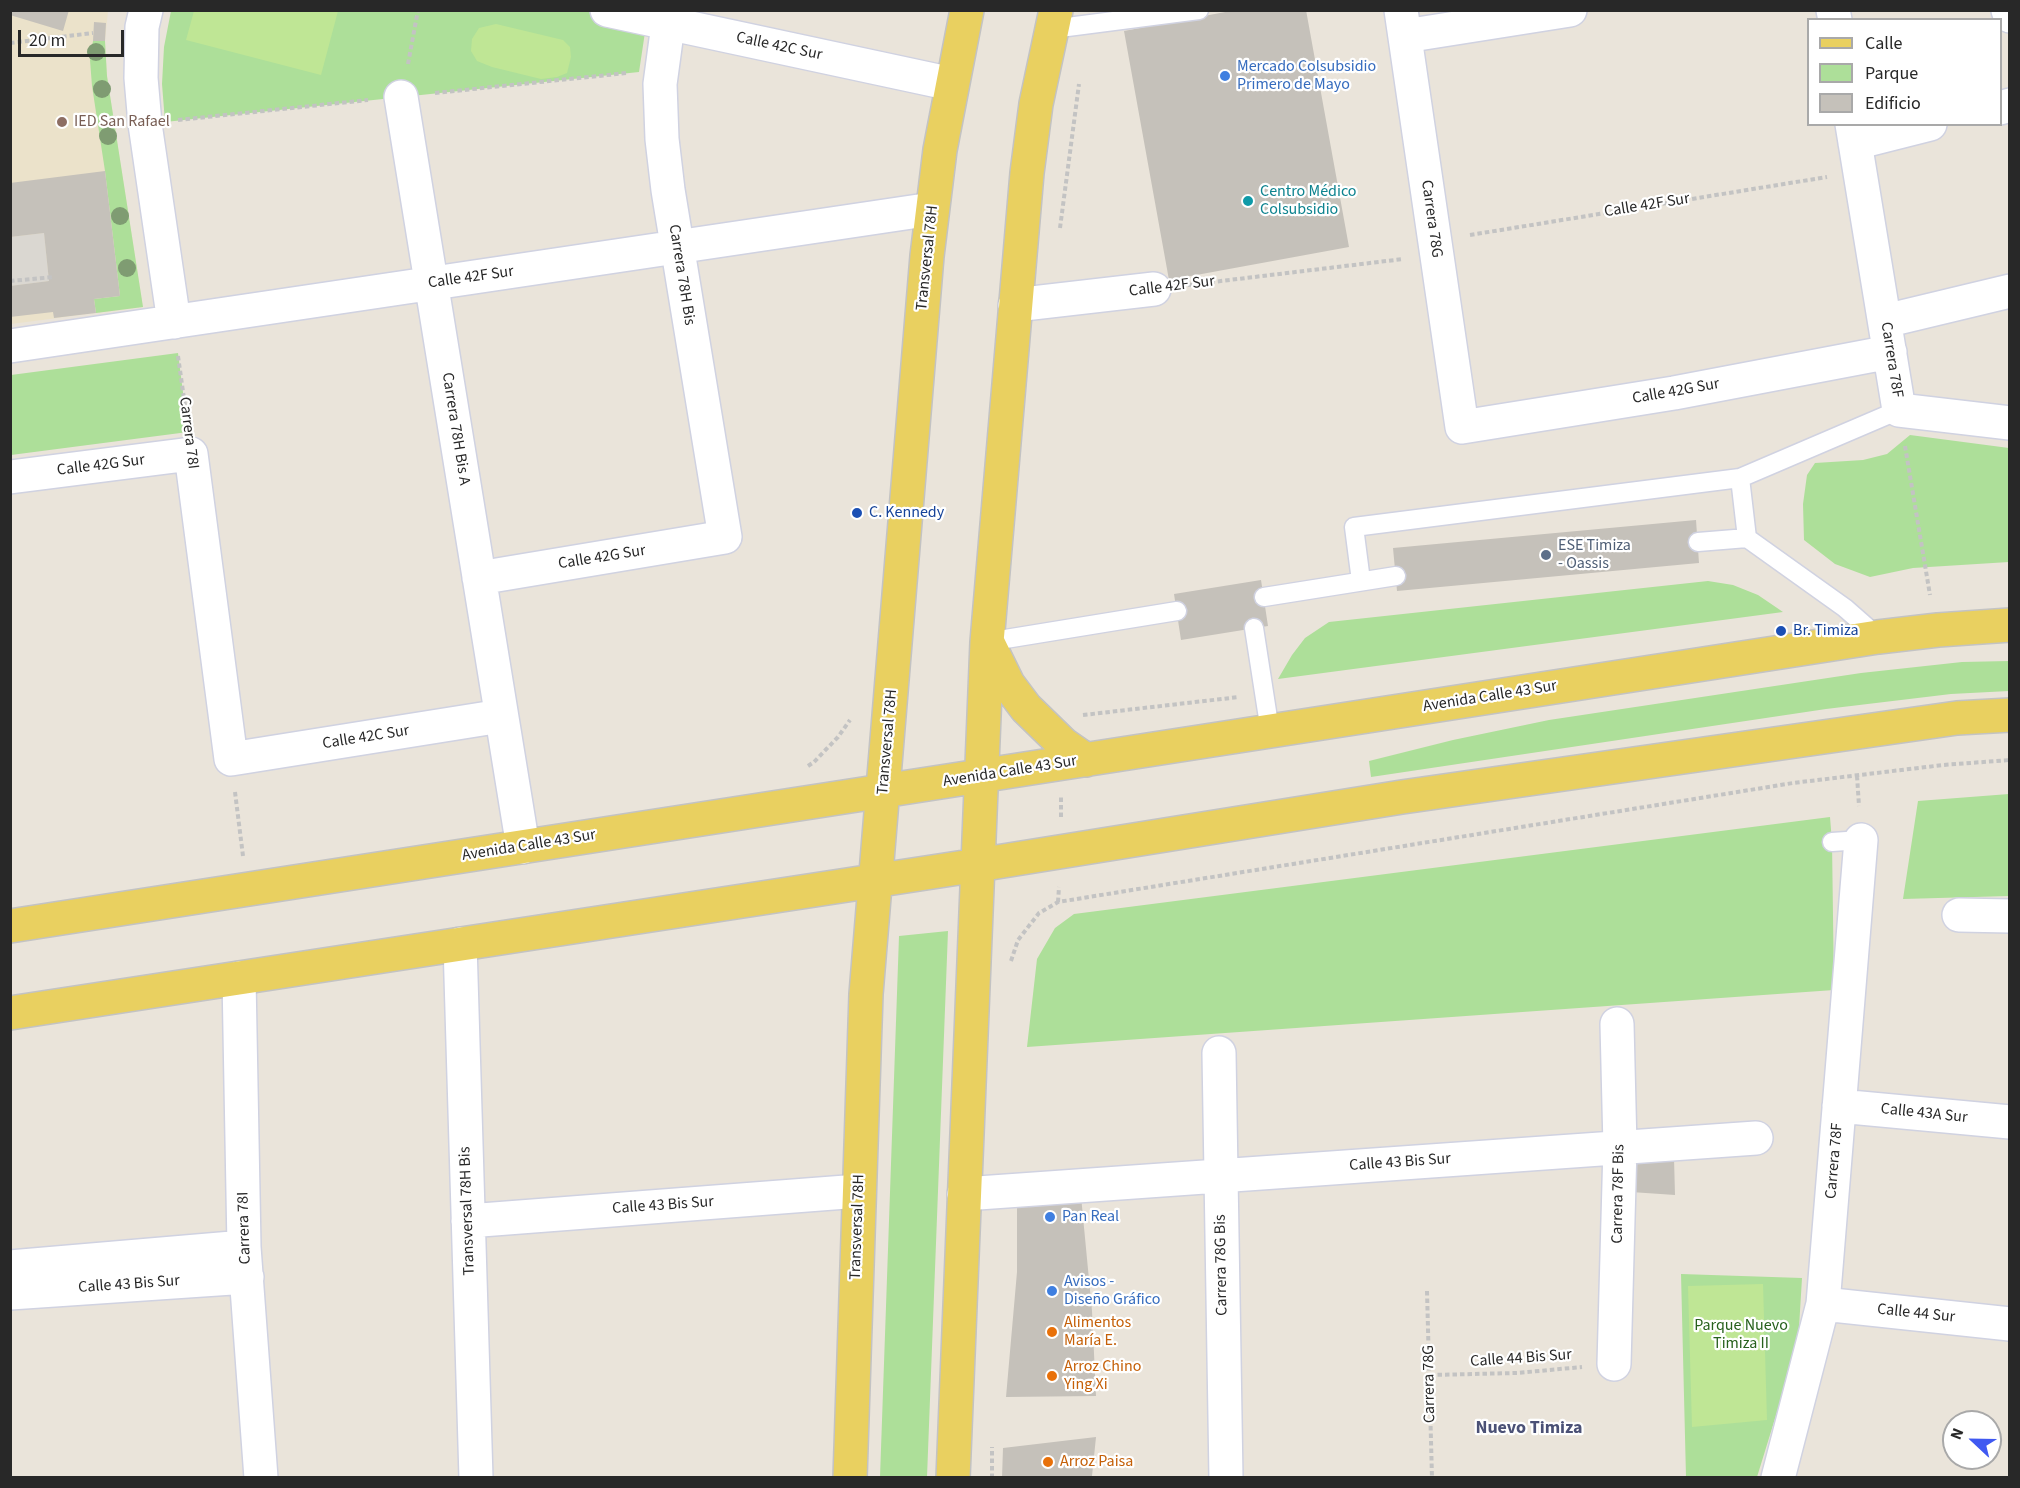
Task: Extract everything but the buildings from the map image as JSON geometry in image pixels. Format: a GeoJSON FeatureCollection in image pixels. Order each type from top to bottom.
{"type":"FeatureCollection","features":[{"type":"Feature","properties":{"kind":"main road","name":"Transversal 78H"},"geometry":{"type":"LineString","coordinates":[[850,1478],[866,994],[927,256],[932,209],[952,84],[967,10]]}},
{"type":"Feature","properties":{"kind":"main road"},"geometry":{"type":"LineString","coordinates":[[953,1478],[987,642],[1031,138],[1054,20]]}},
{"type":"Feature","properties":{"kind":"main road","name":"Avenida Calle 43 Sur"},"geometry":{"type":"LineString","coordinates":[[10,926],[1878,637],[2010,625]]}},
{"type":"Feature","properties":{"kind":"main road"},"geometry":{"type":"LineString","coordinates":[[987,642],[1008,684],[1026,708],[1063,744],[1074,761]]}},
{"type":"Feature","properties":{"kind":"main road"},"geometry":{"type":"LineString","coordinates":[[10,1013],[978,865],[1060,850],[1414,795],[1957,718],[2010,715]]}},
{"type":"Feature","properties":{"kind":"street"},"geometry":{"type":"LineString","coordinates":[[146,10],[142,27],[141,68],[144,112],[174,322]]}},
{"type":"Feature","properties":{"kind":"street","name":"Calle 42C Sur"},"geometry":{"type":"LineString","coordinates":[[607,10],[669,17],[952,84]]}},
{"type":"Feature","properties":{"kind":"street"},"geometry":{"type":"LineString","coordinates":[[1403,23],[1570,10]]}},
{"type":"Feature","properties":{"kind":"street"},"geometry":{"type":"LineString","coordinates":[[2008,10],[2010,16]]}},
{"type":"Feature","properties":{"kind":"street","name":"Carrera 78H Bis"},"geometry":{"type":"LineString","coordinates":[[669,17],[660,84],[668,190],[725,537]]}},
{"type":"Feature","properties":{"kind":"street","name":"Carrera 78G"},"geometry":{"type":"LineString","coordinates":[[1403,23],[1462,427]]}},
{"type":"Feature","properties":{"kind":"street","name":"Carrera 78H Bis A"},"geometry":{"type":"LineString","coordinates":[[401,97],[523,847]]}},
{"type":"Feature","properties":{"kind":"street"},"geometry":{"type":"LineString","coordinates":[[1856,146],[1923,126]]}},
{"type":"Feature","properties":{"kind":"street","name":"Carrera 78F"},"geometry":{"type":"LineString","coordinates":[[1856,146],[1899,410]]}},
{"type":"Feature","properties":{"kind":"street","name":"Calle 42F Sur"},"geometry":{"type":"LineString","coordinates":[[10,346],[932,209]]}},
{"type":"Feature","properties":{"kind":"street","name":"Calle 42F Sur"},"geometry":{"type":"LineString","coordinates":[[1015,305],[1154,289]]}},
{"type":"Feature","properties":{"kind":"street","name":"Calle 42G Sur"},"geometry":{"type":"LineString","coordinates":[[1462,427],[1674,393],[1887,337],[2010,291]]}},
{"type":"Feature","properties":{"kind":"street"},"geometry":{"type":"LineString","coordinates":[[1899,410],[2010,423]]}},
{"type":"Feature","properties":{"kind":"street","name":"Calle 42G Sur"},"geometry":{"type":"LineString","coordinates":[[10,477],[191,454]]}},
{"type":"Feature","properties":{"kind":"street","name":"Carrera 78I"},"geometry":{"type":"LineString","coordinates":[[191,454],[231,759]]}},
{"type":"Feature","properties":{"kind":"street","name":"Calle 42G Sur"},"geometry":{"type":"LineString","coordinates":[[479,578],[725,537]]}},
{"type":"Feature","properties":{"kind":"street","name":"Calle 42C Sur"},"geometry":{"type":"LineString","coordinates":[[231,759],[501,716]]}},
{"type":"Feature","properties":{"kind":"street","name":"Carrera 78F"},"geometry":{"type":"LineString","coordinates":[[1778,1478],[1823,1304],[1839,1106],[1846,841]]}},
{"type":"Feature","properties":{"kind":"street"},"geometry":{"type":"LineString","coordinates":[[1959,915],[2010,916]]}},
{"type":"Feature","properties":{"kind":"street","name":"Transversal 78H Bis"},"geometry":{"type":"LineString","coordinates":[[460,944],[476,1478]]}},
{"type":"Feature","properties":{"kind":"street","name":"Carrera 78I"},"geometry":{"type":"LineString","coordinates":[[239,978],[246,1262],[261,1478]]}},
{"type":"Feature","properties":{"kind":"street","name":"Carrera 78F Bis"},"geometry":{"type":"LineString","coordinates":[[1614,1364],[1620,1147],[1617,1024]]}},
{"type":"Feature","properties":{"kind":"street","name":"Carrera 78G Bis"},"geometry":{"type":"LineString","coordinates":[[1219,1053],[1226,1478]]}},
{"type":"Feature","properties":{"kind":"street","name":"Calle 43A Sur"},"geometry":{"type":"LineString","coordinates":[[1839,1106],[2010,1122]]}},
{"type":"Feature","properties":{"kind":"street","name":"Calle 43 Bis Sur"},"geometry":{"type":"LineString","coordinates":[[963,1194],[1756,1138]]}},
{"type":"Feature","properties":{"kind":"street","name":"Calle 43 Bis Sur"},"geometry":{"type":"LineString","coordinates":[[468,1221],[859,1191]]}},
{"type":"Feature","properties":{"kind":"street","name":"Calle 43 Bis Sur"},"geometry":{"type":"LineString","coordinates":[[10,1267],[246,1262]]}},
{"type":"Feature","properties":{"kind":"street","name":"Calle 43 Bis Sur"},"geometry":{"type":"LineString","coordinates":[[10,1293],[246,1262]]}},
{"type":"Feature","properties":{"kind":"street","name":"Calle 44 Sur"},"geometry":{"type":"LineString","coordinates":[[1823,1304],[2010,1324]]}},
{"type":"Feature","properties":{"kind":"lane"},"geometry":{"type":"LineString","coordinates":[[1054,20],[1199,10]]}},
{"type":"Feature","properties":{"kind":"lane"},"geometry":{"type":"LineString","coordinates":[[1361,581],[1354,527],[1740,478],[1899,410]]}},
{"type":"Feature","properties":{"kind":"lane"},"geometry":{"type":"LineString","coordinates":[[1740,478],[1747,538]]}},
{"type":"Feature","properties":{"kind":"lane"},"geometry":{"type":"LineString","coordinates":[[1698,542],[1747,538],[1845,608],[1878,637]]}},
{"type":"Feature","properties":{"kind":"lane"},"geometry":{"type":"LineString","coordinates":[[1264,597],[1396,576]]}},
{"type":"Feature","properties":{"kind":"lane"},"geometry":{"type":"LineString","coordinates":[[987,642],[1177,611]]}},
{"type":"Feature","properties":{"kind":"lane"},"geometry":{"type":"LineString","coordinates":[[1254,628],[1270,731]]}},
{"type":"Feature","properties":{"kind":"path"},"geometry":{"type":"LineString","coordinates":[[401,97],[418,10]]}},
{"type":"Feature","properties":{"kind":"path"},"geometry":{"type":"LineString","coordinates":[[10,43],[93,33]]}},
{"type":"Feature","properties":{"kind":"path"},"geometry":{"type":"LineString","coordinates":[[1060,232],[1079,82]]}},
{"type":"Feature","properties":{"kind":"path","name":"Calle 42F Sur"},"geometry":{"type":"LineString","coordinates":[[1154,289],[1435,248],[1856,146]]}},
{"type":"Feature","properties":{"kind":"path"},"geometry":{"type":"LineString","coordinates":[[10,281],[54,277]]}},
{"type":"Feature","properties":{"kind":"path","name":"Carrera 78I"},"geometry":{"type":"LineString","coordinates":[[174,322],[191,454]]}},
{"type":"Feature","properties":{"kind":"path","name":"Carrera 78F"},"geometry":{"type":"LineString","coordinates":[[1899,410],[1930,595]]}},
{"type":"Feature","properties":{"kind":"path"},"geometry":{"type":"LineString","coordinates":[[231,759],[244,856]]}},
{"type":"Feature","properties":{"kind":"path"},"geometry":{"type":"LineString","coordinates":[[1074,761],[1060,850],[1058,902],[1793,783],[1943,765],[2010,760]]}},
{"type":"Feature","properties":{"kind":"path","name":"Carrera 78G"},"geometry":{"type":"LineString","coordinates":[[1427,1291],[1432,1478]]}},
{"type":"Feature","properties":{"kind":"path","name":"Calle 44 Bis Sur"},"geometry":{"type":"LineString","coordinates":[[1430,1375],[1517,1373],[1614,1364]]}},
{"type":"Feature","properties":{"kind":"shaded area","name":"IED San Rafael"},"geometry":{"type":"Polygon","coordinates":[[[10,11],[108,11],[105,41],[107,76],[143,307],[11,324],[10,11]]]}},
{"type":"Feature","properties":{"kind":"shaded area"},"geometry":{"type":"Polygon","coordinates":[[[44,233],[49,281],[11,286],[10,237],[44,233]]]}},
{"type":"Feature","properties":{"kind":"green space"},"geometry":{"type":"Polygon","coordinates":[[[194,10],[338,11],[321,75],[186,40],[194,10]]]}},
{"type":"Feature","properties":{"kind":"green space"},"geometry":{"type":"Polygon","coordinates":[[[607,10],[647,19],[639,72],[165,122],[162,84],[164,47],[171,11],[607,10]]]}},
{"type":"Feature","properties":{"kind":"green space"},"geometry":{"type":"Polygon","coordinates":[[[496,24],[563,40],[570,47],[571,57],[567,73],[541,79],[477,61],[471,51],[472,39],[479,28],[496,24]]]}},
{"type":"Feature","properties":{"kind":"green space"},"geometry":{"type":"Polygon","coordinates":[[[93,41],[105,41],[107,76],[143,307],[96,313],[94,299],[120,296],[92,86],[90,60],[93,41]]]}},
{"type":"Feature","properties":{"kind":"green space"},"geometry":{"type":"Polygon","coordinates":[[[178,353],[188,432],[11,455],[11,375],[178,353]]]}},
{"type":"Feature","properties":{"kind":"green space"},"geometry":{"type":"Polygon","coordinates":[[[1910,435],[2009,448],[2009,562],[1913,568],[1870,577],[1835,564],[1804,540],[1803,504],[1807,475],[1815,463],[1863,460],[1887,454],[1910,435]]]}},
{"type":"Feature","properties":{"kind":"green space"},"geometry":{"type":"Polygon","coordinates":[[[1708,581],[1733,585],[1758,595],[1783,612],[1278,679],[1305,638],[1329,622],[1708,581]]]}},
{"type":"Feature","properties":{"kind":"green space"},"geometry":{"type":"Polygon","coordinates":[[[2009,661],[2009,691],[1951,694],[1826,709],[1371,777],[1369,761],[1453,740],[1549,720],[1861,673],[1962,662],[2009,661]]]}},
{"type":"Feature","properties":{"kind":"green space"},"geometry":{"type":"Polygon","coordinates":[[[2009,794],[2009,896],[1903,899],[1918,801],[2009,794]]]}},
{"type":"Feature","properties":{"kind":"green space"},"geometry":{"type":"Polygon","coordinates":[[[1830,817],[1834,990],[1027,1047],[1037,959],[1055,928],[1074,914],[1830,817]]]}},
{"type":"Feature","properties":{"kind":"green space"},"geometry":{"type":"Polygon","coordinates":[[[948,931],[927,1477],[880,1477],[899,936],[948,931]]]}},
{"type":"Feature","properties":{"kind":"green space","name":"Parque Nuevo Timiza II"},"geometry":{"type":"Polygon","coordinates":[[[1681,1274],[1802,1278],[1798,1344],[1757,1477],[1686,1477],[1681,1274]]]}},
{"type":"Feature","properties":{"kind":"green space"},"geometry":{"type":"Polygon","coordinates":[[[1763,1284],[1767,1420],[1692,1427],[1688,1286],[1763,1284]]]}},
{"type":"Feature","properties":{"kind":"place","name":"Mercado Colsubsidio Primero de Mayo"},"geometry":{"type":"Point","coordinates":[1225,76]}},
{"type":"Feature","properties":{"kind":"place","name":"IED San Rafael"},"geometry":{"type":"Point","coordinates":[62,122]}},
{"type":"Feature","properties":{"kind":"place","name":"Centro Médico Colsubsidio"},"geometry":{"type":"Point","coordinates":[1248,201]}},
{"type":"Feature","properties":{"kind":"place","name":"C. Kennedy"},"geometry":{"type":"Point","coordinates":[857,513]}},
{"type":"Feature","properties":{"kind":"place","name":"ESE Timiza - Oassis"},"geometry":{"type":"Point","coordinates":[1546,555]}},
{"type":"Feature","properties":{"kind":"place","name":"Br. Timiza"},"geometry":{"type":"Point","coordinates":[1781,631]}},
{"type":"Feature","properties":{"kind":"place","name":"Pan Real"},"geometry":{"type":"Point","coordinates":[1050,1217]}},
{"type":"Feature","properties":{"kind":"place","name":"Avisos - Diseño Gráfico"},"geometry":{"type":"Point","coordinates":[1052,1291]}},
{"type":"Feature","properties":{"kind":"place","name":"Alimentos María E."},"geometry":{"type":"Point","coordinates":[1052,1332]}},
{"type":"Feature","properties":{"kind":"place","name":"Arroz Chino Ying Xi"},"geometry":{"type":"Point","coordinates":[1052,1376]}},
{"type":"Feature","properties":{"kind":"place","name":"Arroz Paisa"},"geometry":{"type":"Point","coordinates":[1048,1462]}},
{"type":"Feature","properties":{"kind":"district","name":"Nuevo Timiza"},"geometry":{"type":"Point","coordinates":[1529,1429]}}]}
